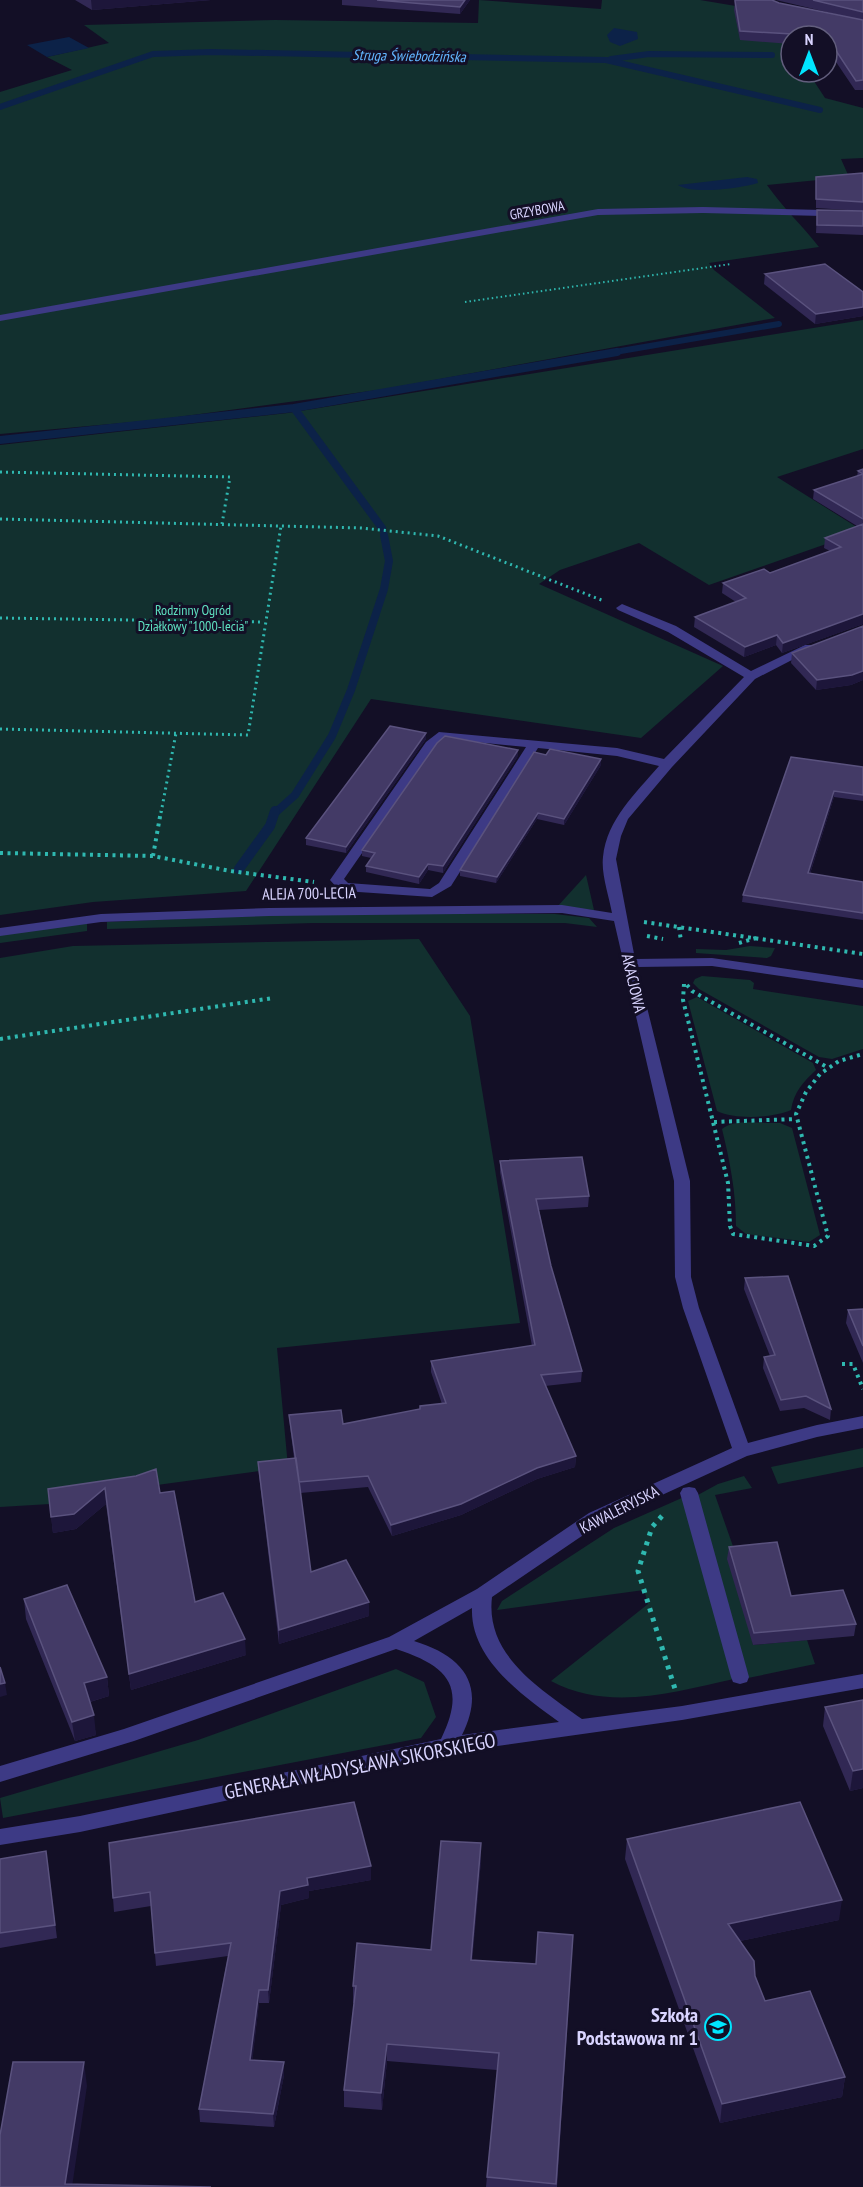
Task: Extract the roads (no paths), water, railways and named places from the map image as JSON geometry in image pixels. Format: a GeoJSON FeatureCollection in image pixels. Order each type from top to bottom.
{"type":"FeatureCollection","features":[{"type":"Feature","properties":{"kind":"street","name":"GRZYBOWA"},"geometry":{"type":"LineString","coordinates":[[0,318],[598,213],[785,211],[863,214]]}},
{"type":"Feature","properties":{"kind":"street"},"geometry":{"type":"LineString","coordinates":[[622,608],[672,630],[751,676]]}},
{"type":"Feature","properties":{"kind":"street","name":"AKACJOWA"},"geometry":{"type":"LineString","coordinates":[[742,1451],[683,1277],[682,1181],[629,963],[609,859],[614,836],[634,801],[751,676],[773,663],[824,643]]}},
{"type":"Feature","properties":{"kind":"street"},"geometry":{"type":"LineString","coordinates":[[534,746],[444,886],[432,893],[344,887],[337,880],[430,745],[443,735],[475,736],[534,746],[617,752],[667,764]]}},
{"type":"Feature","properties":{"kind":"street","name":"ALEJA 700-LECIA"},"geometry":{"type":"LineString","coordinates":[[0,932],[101,918],[269,912],[562,909],[619,918]]}},
{"type":"Feature","properties":{"kind":"street"},"geometry":{"type":"LineString","coordinates":[[629,963],[712,962],[863,984]]}},
{"type":"Feature","properties":{"kind":"street","name":"KAWALERYJSKA"},"geometry":{"type":"LineString","coordinates":[[396,1642],[483,1594],[595,1518],[742,1451],[817,1431],[863,1422]]}},
{"type":"Feature","properties":{"kind":"street"},"geometry":{"type":"LineString","coordinates":[[689,1493],[740,1677]]}},
{"type":"Feature","properties":{"kind":"street"},"geometry":{"type":"LineString","coordinates":[[483,1594],[481,1620],[490,1644],[519,1682],[579,1727]]}},
{"type":"Feature","properties":{"kind":"street"},"geometry":{"type":"LineString","coordinates":[[0,1774],[127,1736],[396,1642],[422,1649],[447,1662],[459,1680],[465,1702],[459,1725],[448,1745]]}},
{"type":"Feature","properties":{"kind":"street","name":"GENERAŁA WŁADYSŁAWA SIKORSKIEGO"},"geometry":{"type":"LineString","coordinates":[[0,1837],[80,1824],[448,1745],[682,1713],[863,1681]]}},
{"type":"Feature","properties":{"kind":"water"},"geometry":{"type":"Polygon","coordinates":[[[614,28],[637,32],[638,39],[620,46],[610,42],[607,35],[614,28]]]}},
{"type":"Feature","properties":{"kind":"water"},"geometry":{"type":"Polygon","coordinates":[[[69,37],[89,48],[47,57],[27,45],[69,37]]]}},
{"type":"Feature","properties":{"kind":"water"},"geometry":{"type":"Polygon","coordinates":[[[747,177],[757,179],[758,183],[705,190],[694,190],[678,185],[747,177]]]}},
{"type":"Feature","properties":{"kind":"waterway","name":"Struga Świebodzińska"},"geometry":{"type":"LineString","coordinates":[[0,107],[153,54],[211,52],[606,60],[820,110]]}},
{"type":"Feature","properties":{"kind":"waterway"},"geometry":{"type":"LineString","coordinates":[[611,59],[649,54],[772,55]]}},
{"type":"Feature","properties":{"kind":"waterway"},"geometry":{"type":"LineString","coordinates":[[609,353],[779,324]]}},
{"type":"Feature","properties":{"kind":"waterway"},"geometry":{"type":"LineString","coordinates":[[294,408],[617,352]]}},
{"type":"Feature","properties":{"kind":"waterway"},"geometry":{"type":"LineString","coordinates":[[0,440],[294,408]]}},
{"type":"Feature","properties":{"kind":"waterway"},"geometry":{"type":"LineString","coordinates":[[294,408],[382,528]]}},
{"type":"Feature","properties":{"kind":"waterway"},"geometry":{"type":"LineString","coordinates":[[275,813],[295,795],[332,736],[351,690],[384,589],[389,561],[384,535]]}},
{"type":"Feature","properties":{"kind":"waterway"},"geometry":{"type":"LineString","coordinates":[[239,869],[270,826],[275,811]]}},
{"type":"Feature","properties":{"kind":"place","name":"Szkoła Podstawowa nr 1"},"geometry":{"type":"Point","coordinates":[718,2027]}},
{"type":"Feature","properties":{"kind":"park label","name":"Rodzinny Ogród Działkowy \"1000-lecia\""},"geometry":{"type":"Point","coordinates":[193,618]}}]}
